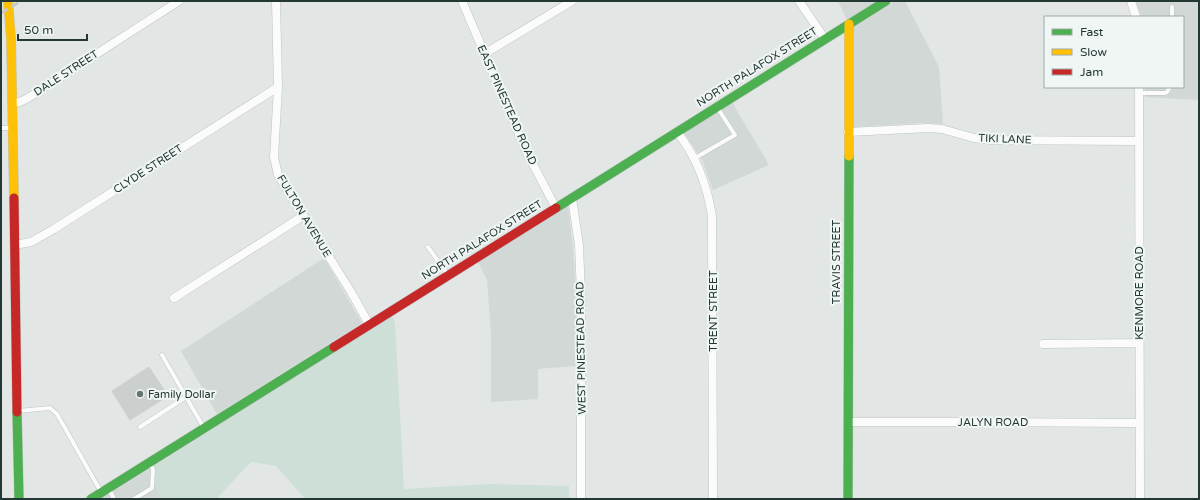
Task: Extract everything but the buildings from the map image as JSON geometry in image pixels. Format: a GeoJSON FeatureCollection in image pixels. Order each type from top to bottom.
{"type":"FeatureCollection","features":[{"type":"Feature","properties":{"kind":"main road"},"geometry":{"type":"LineString","coordinates":[[8,1],[11,38],[17,411],[20,497]]}},
{"type":"Feature","properties":{"kind":"main road","name":"NORTH PALAFOX STREET"},"geometry":{"type":"LineString","coordinates":[[91,499],[572,198],[716,106],[886,1]]}},
{"type":"Feature","properties":{"kind":"main road","name":"TRAVIS STREET"},"geometry":{"type":"LineString","coordinates":[[848,499],[849,24]]}},
{"type":"Feature","properties":{"kind":"street","name":"DALE STREET"},"geometry":{"type":"LineString","coordinates":[[12,103],[20,102],[28,98],[179,1]]}},
{"type":"Feature","properties":{"kind":"street","name":"FULTON AVENUE"},"geometry":{"type":"LineString","coordinates":[[276,1],[278,87],[274,157],[278,175],[351,292],[369,324]]}},
{"type":"Feature","properties":{"kind":"street","name":"EAST PINESTEAD ROAD"},"geometry":{"type":"LineString","coordinates":[[462,1],[527,153],[556,208]]}},
{"type":"Feature","properties":{"kind":"street"},"geometry":{"type":"LineString","coordinates":[[484,54],[572,1]]}},
{"type":"Feature","properties":{"kind":"street"},"geometry":{"type":"LineString","coordinates":[[799,1],[825,39]]}},
{"type":"Feature","properties":{"kind":"street"},"geometry":{"type":"LineString","coordinates":[[1130,1],[1136,16]]}},
{"type":"Feature","properties":{"kind":"street","name":"CLYDE STREET"},"geometry":{"type":"LineString","coordinates":[[15,245],[31,242],[54,229],[278,87]]}},
{"type":"Feature","properties":{"kind":"street","name":"KENMORE ROAD"},"geometry":{"type":"LineString","coordinates":[[1139,90],[1140,499]]}},
{"type":"Feature","properties":{"kind":"street","name":"TIKI LANE"},"geometry":{"type":"LineString","coordinates":[[848,132],[928,128],[942,129],[974,138],[991,140],[1139,141]]}},
{"type":"Feature","properties":{"kind":"street","name":"TRENT STREET"},"geometry":{"type":"LineString","coordinates":[[676,132],[695,158],[706,185],[712,216],[713,499]]}},
{"type":"Feature","properties":{"kind":"street","name":"WEST PINESTEAD ROAD"},"geometry":{"type":"LineString","coordinates":[[572,198],[579,245],[581,295],[582,499]]}},
{"type":"Feature","properties":{"kind":"street"},"geometry":{"type":"LineString","coordinates":[[174,298],[304,216]]}},
{"type":"Feature","properties":{"kind":"street"},"geometry":{"type":"LineString","coordinates":[[1043,344],[1139,343]]}},
{"type":"Feature","properties":{"kind":"street","name":"JALYN ROAD"},"geometry":{"type":"LineString","coordinates":[[848,422],[1139,423]]}},
{"type":"Feature","properties":{"kind":"lane"},"geometry":{"type":"LineString","coordinates":[[1172,7],[1172,16]]}},
{"type":"Feature","properties":{"kind":"lane"},"geometry":{"type":"LineString","coordinates":[[1139,90],[1165,93],[1169,88]]}},
{"type":"Feature","properties":{"kind":"lane"},"geometry":{"type":"LineString","coordinates":[[695,158],[735,135],[716,106]]}},
{"type":"Feature","properties":{"kind":"lane"},"geometry":{"type":"LineString","coordinates":[[1,128],[13,128]]}},
{"type":"Feature","properties":{"kind":"lane"},"geometry":{"type":"LineString","coordinates":[[428,247],[448,275]]}},
{"type":"Feature","properties":{"kind":"lane"},"geometry":{"type":"LineString","coordinates":[[162,355],[204,428]]}},
{"type":"Feature","properties":{"kind":"lane"},"geometry":{"type":"LineString","coordinates":[[140,427],[186,397]]}},
{"type":"Feature","properties":{"kind":"lane"},"geometry":{"type":"LineString","coordinates":[[17,411],[50,408],[57,414],[105,491],[114,499]]}},
{"type":"Feature","properties":{"kind":"lane"},"geometry":{"type":"LineString","coordinates":[[134,499],[152,488],[153,469],[149,463]]}},
{"type":"Feature","properties":{"kind":"shaded area"},"geometry":{"type":"Polygon","coordinates":[[[838,1],[877,1],[847,20],[838,1]]]}},
{"type":"Feature","properties":{"kind":"shaded area"},"geometry":{"type":"Polygon","coordinates":[[[895,1],[905,1],[939,67],[943,124],[922,123],[854,127],[854,27],[895,1]]]}},
{"type":"Feature","properties":{"kind":"shaded area"},"geometry":{"type":"Polygon","coordinates":[[[1136,1],[1199,1],[1199,100],[1145,97],[1145,88],[1184,88],[1184,16],[1141,16],[1136,1]]]}},
{"type":"Feature","properties":{"kind":"shaded area"},"geometry":{"type":"Polygon","coordinates":[[[732,102],[769,165],[713,190],[702,160],[684,133],[732,102]]]}},
{"type":"Feature","properties":{"kind":"shaded area"},"geometry":{"type":"Polygon","coordinates":[[[568,206],[573,246],[576,295],[576,366],[538,369],[538,399],[491,402],[491,333],[487,280],[478,262],[568,206]]]}},
{"type":"Feature","properties":{"kind":"shaded area"},"geometry":{"type":"Polygon","coordinates":[[[324,258],[362,323],[217,414],[181,351],[324,258]]]}},
{"type":"Feature","properties":{"kind":"shaded area"},"geometry":{"type":"Polygon","coordinates":[[[146,471],[164,499],[100,499],[146,471]]]}},
{"type":"Feature","properties":{"kind":"green space"},"geometry":{"type":"Polygon","coordinates":[[[392,316],[395,323],[404,489],[490,484],[569,486],[569,499],[305,499],[276,466],[251,462],[219,496],[218,499],[164,499],[146,471],[392,316]]]}},
{"type":"Feature","properties":{"kind":"railway"},"geometry":{"type":"LineString","coordinates":[[1,13],[21,1]]}},
{"type":"Feature","properties":{"kind":"traffic: fast"},"geometry":{"type":"LineString","coordinates":[[556,208],[886,1]]}},
{"type":"Feature","properties":{"kind":"traffic: fast"},"geometry":{"type":"LineString","coordinates":[[848,499],[849,156]]}},
{"type":"Feature","properties":{"kind":"traffic: fast"},"geometry":{"type":"LineString","coordinates":[[91,499],[334,347]]}},
{"type":"Feature","properties":{"kind":"traffic: fast"},"geometry":{"type":"LineString","coordinates":[[17,412],[19,499]]}},
{"type":"Feature","properties":{"kind":"traffic: slow"},"geometry":{"type":"LineString","coordinates":[[8,1],[11,38],[14,198]]}},
{"type":"Feature","properties":{"kind":"traffic: slow"},"geometry":{"type":"LineString","coordinates":[[849,24],[849,156]]}},
{"type":"Feature","properties":{"kind":"traffic: jam"},"geometry":{"type":"LineString","coordinates":[[14,198],[17,412]]}},
{"type":"Feature","properties":{"kind":"traffic: jam"},"geometry":{"type":"LineString","coordinates":[[334,347],[556,208]]}},
{"type":"Feature","properties":{"kind":"place","name":"Family Dollar"},"geometry":{"type":"Point","coordinates":[140,394]}}]}
